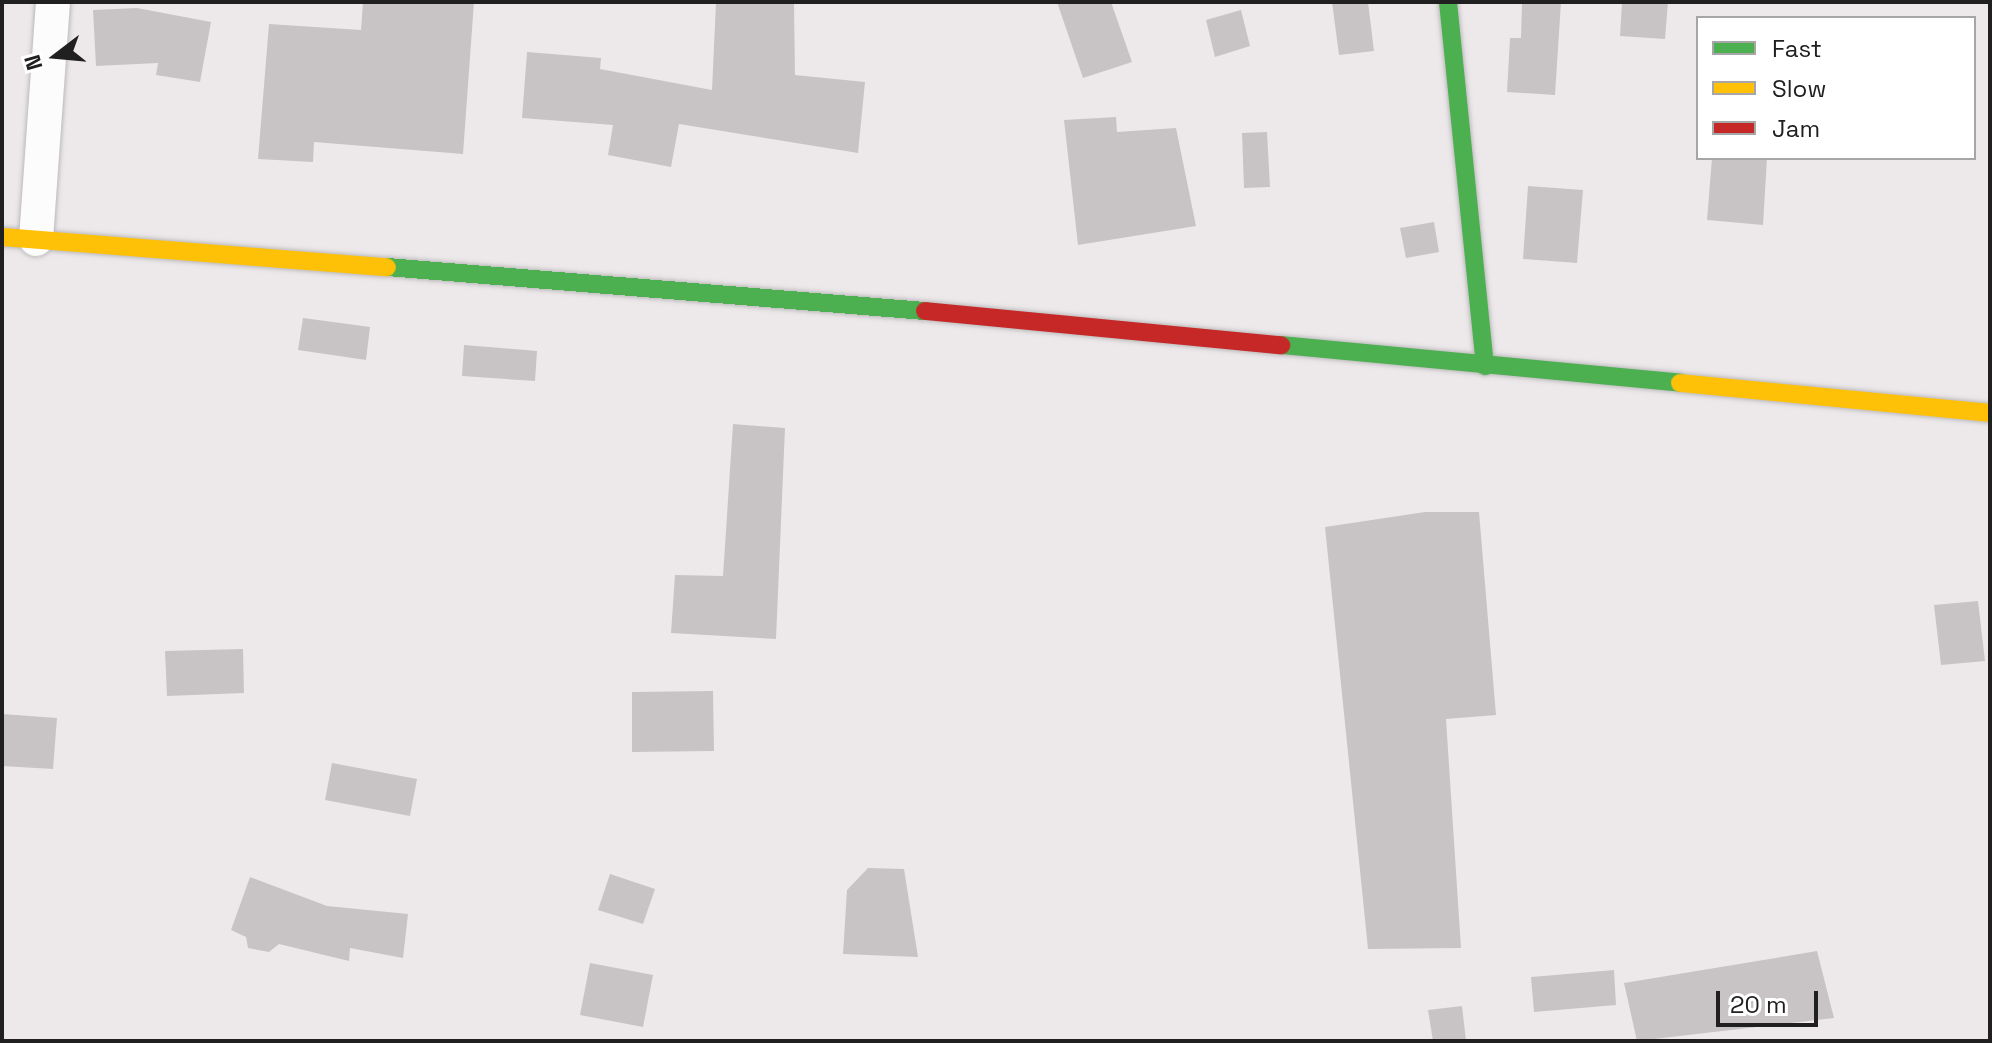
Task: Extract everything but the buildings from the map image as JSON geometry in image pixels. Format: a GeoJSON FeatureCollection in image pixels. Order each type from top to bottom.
{"type":"FeatureCollection","features":[{"type":"Feature","properties":{"kind":"street"},"geometry":{"type":"LineString","coordinates":[[36,239],[53,2]]}},
{"type":"Feature","properties":{"kind":"street"},"geometry":{"type":"LineString","coordinates":[[1448,2],[1485,366]]}},
{"type":"Feature","properties":{"kind":"street"},"geometry":{"type":"LineString","coordinates":[[2,237],[767,296],[1990,413]]}},
{"type":"Feature","properties":{"kind":"traffic: fast"},"geometry":{"type":"LineString","coordinates":[[1448,2],[1485,366]]}},
{"type":"Feature","properties":{"kind":"traffic: fast"},"geometry":{"type":"LineString","coordinates":[[387,267],[925,311]]}},
{"type":"Feature","properties":{"kind":"traffic: fast"},"geometry":{"type":"LineString","coordinates":[[1281,345],[1680,383]]}},
{"type":"Feature","properties":{"kind":"traffic: slow"},"geometry":{"type":"LineString","coordinates":[[2,237],[387,267]]}},
{"type":"Feature","properties":{"kind":"traffic: slow"},"geometry":{"type":"LineString","coordinates":[[1680,383],[1990,413]]}},
{"type":"Feature","properties":{"kind":"traffic: jam"},"geometry":{"type":"LineString","coordinates":[[925,311],[1281,345]]}}]}
